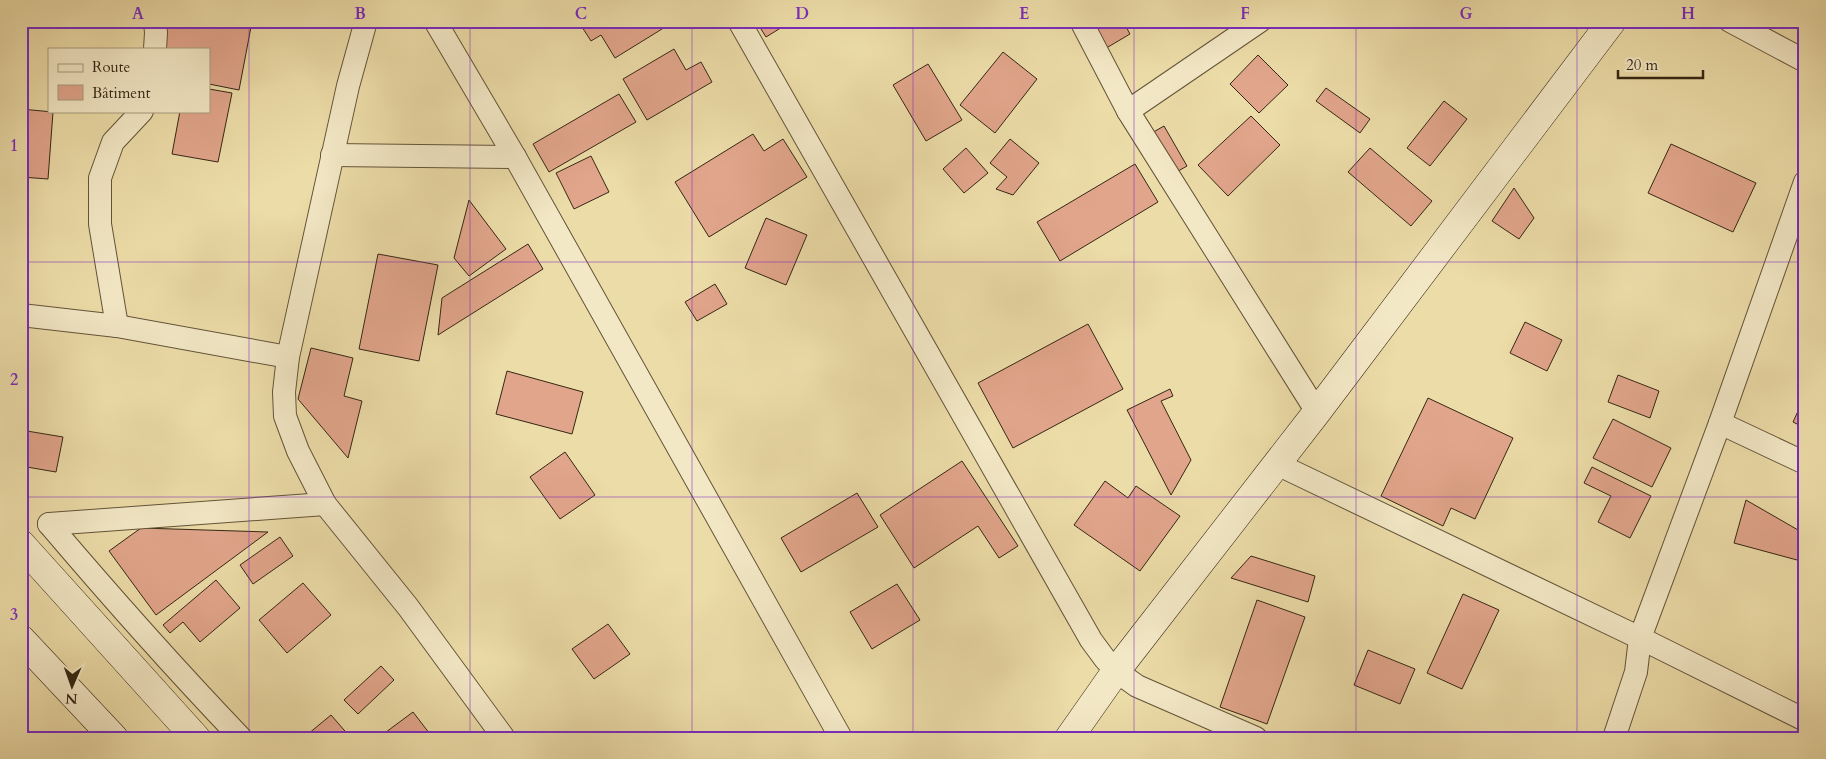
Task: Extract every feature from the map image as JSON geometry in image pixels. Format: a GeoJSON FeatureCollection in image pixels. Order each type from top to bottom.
{"type":"FeatureCollection","features":[{"type":"Feature","properties":{"kind":"street"},"geometry":{"type":"LineString","coordinates":[[155,21],[155,48]]}},
{"type":"Feature","properties":{"kind":"street"},"geometry":{"type":"LineString","coordinates":[[366,21],[348,86],[288,357],[284,392],[285,416],[298,451],[325,504],[408,607],[504,738]]}},
{"type":"Feature","properties":{"kind":"street"},"geometry":{"type":"LineString","coordinates":[[435,21],[515,157],[841,738]]}},
{"type":"Feature","properties":{"kind":"street"},"geometry":{"type":"LineString","coordinates":[[739,21],[1091,640],[1116,671],[1137,686],[1256,738]]}},
{"type":"Feature","properties":{"kind":"street"},"geometry":{"type":"LineString","coordinates":[[1081,21],[1128,111],[1317,412]]}},
{"type":"Feature","properties":{"kind":"street"},"geometry":{"type":"LineString","coordinates":[[1128,111],[1260,21]]}},
{"type":"Feature","properties":{"kind":"street"},"geometry":{"type":"LineString","coordinates":[[1069,738],[1116,671],[1317,412],[1612,21]]}},
{"type":"Feature","properties":{"kind":"street"},"geometry":{"type":"LineString","coordinates":[[1730,21],[1805,61]]}},
{"type":"Feature","properties":{"kind":"street"},"geometry":{"type":"LineString","coordinates":[[117,326],[100,224],[100,178],[113,142],[141,112]]}},
{"type":"Feature","properties":{"kind":"street"},"geometry":{"type":"LineString","coordinates":[[332,155],[515,157]]}},
{"type":"Feature","properties":{"kind":"street"},"geometry":{"type":"LineString","coordinates":[[1614,738],[1636,672],[1640,638],[1720,423],[1805,182]]}},
{"type":"Feature","properties":{"kind":"street"},"geometry":{"type":"LineString","coordinates":[[21,315],[117,326],[288,357]]}},
{"type":"Feature","properties":{"kind":"street"},"geometry":{"type":"LineString","coordinates":[[1720,423],[1805,463]]}},
{"type":"Feature","properties":{"kind":"street"},"geometry":{"type":"LineString","coordinates":[[1277,464],[1640,638],[1805,720]]}},
{"type":"Feature","properties":{"kind":"street"},"geometry":{"type":"LineString","coordinates":[[241,738],[199,694],[49,524],[325,504]]}},
{"type":"Feature","properties":{"kind":"street"},"geometry":{"type":"LineString","coordinates":[[21,544],[196,738]]}},
{"type":"Feature","properties":{"kind":"street"},"geometry":{"type":"LineString","coordinates":[[23,644],[114,738]]}},
{"type":"Feature","properties":{"kind":"building"},"geometry":{"type":"Polygon","coordinates":[[[164,21],[217,21],[251,27],[239,90],[210,84],[210,48],[159,48],[164,21]]]}},
{"type":"Feature","properties":{"kind":"building"},"geometry":{"type":"Polygon","coordinates":[[[590,21],[675,21],[615,58],[601,35],[591,41],[582,27],[590,21]]]}},
{"type":"Feature","properties":{"kind":"building"},"geometry":{"type":"Polygon","coordinates":[[[756,21],[792,21],[766,37],[756,21]]]}},
{"type":"Feature","properties":{"kind":"building"},"geometry":{"type":"Polygon","coordinates":[[[1086,21],[1123,21],[1130,34],[1103,50],[1086,21]]]}},
{"type":"Feature","properties":{"kind":"building"},"geometry":{"type":"Polygon","coordinates":[[[674,49],[686,70],[701,62],[712,82],[647,120],[623,79],[674,49]]]}},
{"type":"Feature","properties":{"kind":"building"},"geometry":{"type":"Polygon","coordinates":[[[1003,52],[1037,79],[995,133],[960,105],[1003,52]]]}},
{"type":"Feature","properties":{"kind":"building"},"geometry":{"type":"Polygon","coordinates":[[[1258,55],[1288,85],[1259,113],[1230,84],[1258,55]]]}},
{"type":"Feature","properties":{"kind":"building"},"geometry":{"type":"Polygon","coordinates":[[[928,64],[962,120],[926,141],[893,85],[928,64]]]}},
{"type":"Feature","properties":{"kind":"building"},"geometry":{"type":"Polygon","coordinates":[[[1326,88],[1370,119],[1360,133],[1316,101],[1326,88]]]}},
{"type":"Feature","properties":{"kind":"building"},"geometry":{"type":"Polygon","coordinates":[[[210,89],[232,93],[218,162],[172,154],[180,112],[210,112],[210,89]]]}},
{"type":"Feature","properties":{"kind":"building"},"geometry":{"type":"Polygon","coordinates":[[[619,94],[636,122],[549,172],[533,144],[619,94]]]}},
{"type":"Feature","properties":{"kind":"building"},"geometry":{"type":"Polygon","coordinates":[[[1444,101],[1467,119],[1430,166],[1407,148],[1444,101]]]}},
{"type":"Feature","properties":{"kind":"building"},"geometry":{"type":"Polygon","coordinates":[[[21,109],[53,112],[48,179],[21,177],[21,109]]]}},
{"type":"Feature","properties":{"kind":"building"},"geometry":{"type":"Polygon","coordinates":[[[1251,116],[1280,145],[1228,196],[1198,165],[1251,116]]]}},
{"type":"Feature","properties":{"kind":"building"},"geometry":{"type":"Polygon","coordinates":[[[1164,126],[1187,166],[1173,174],[1150,134],[1164,126]]]}},
{"type":"Feature","properties":{"kind":"building"},"geometry":{"type":"Polygon","coordinates":[[[753,134],[764,151],[783,139],[807,177],[709,237],[675,182],[753,134]]]}},
{"type":"Feature","properties":{"kind":"building"},"geometry":{"type":"Polygon","coordinates":[[[1010,139],[1039,163],[1013,195],[996,189],[1007,177],[990,163],[1010,139]]]}},
{"type":"Feature","properties":{"kind":"building"},"geometry":{"type":"Polygon","coordinates":[[[1671,144],[1756,183],[1733,232],[1648,193],[1671,144]]]}},
{"type":"Feature","properties":{"kind":"building"},"geometry":{"type":"Polygon","coordinates":[[[966,148],[988,173],[964,193],[943,169],[966,148]]]}},
{"type":"Feature","properties":{"kind":"building"},"geometry":{"type":"Polygon","coordinates":[[[1370,148],[1432,201],[1411,226],[1348,172],[1370,148]]]}},
{"type":"Feature","properties":{"kind":"building"},"geometry":{"type":"Polygon","coordinates":[[[591,156],[609,192],[574,209],[556,173],[591,156]]]}},
{"type":"Feature","properties":{"kind":"building"},"geometry":{"type":"Polygon","coordinates":[[[1135,164],[1158,202],[1060,261],[1037,222],[1135,164]]]}},
{"type":"Feature","properties":{"kind":"building"},"geometry":{"type":"Polygon","coordinates":[[[1514,188],[1534,218],[1519,239],[1492,221],[1514,188]]]}},
{"type":"Feature","properties":{"kind":"building"},"geometry":{"type":"Polygon","coordinates":[[[469,200],[506,249],[469,276],[454,258],[469,200]]]}},
{"type":"Feature","properties":{"kind":"building"},"geometry":{"type":"Polygon","coordinates":[[[766,218],[807,235],[786,285],[745,268],[766,218]]]}},
{"type":"Feature","properties":{"kind":"building"},"geometry":{"type":"Polygon","coordinates":[[[528,244],[543,269],[438,335],[442,298],[528,244]]]}},
{"type":"Feature","properties":{"kind":"building"},"geometry":{"type":"Polygon","coordinates":[[[378,254],[438,265],[419,361],[359,349],[378,254]]]}},
{"type":"Feature","properties":{"kind":"building"},"geometry":{"type":"Polygon","coordinates":[[[715,284],[727,304],[697,321],[685,302],[715,284]]]}},
{"type":"Feature","properties":{"kind":"building"},"geometry":{"type":"Polygon","coordinates":[[[1525,322],[1562,340],[1547,371],[1510,353],[1525,322]]]}},
{"type":"Feature","properties":{"kind":"building"},"geometry":{"type":"Polygon","coordinates":[[[1088,324],[1123,389],[1013,448],[978,383],[1088,324]]]}},
{"type":"Feature","properties":{"kind":"building"},"geometry":{"type":"Polygon","coordinates":[[[311,348],[353,358],[344,396],[362,401],[348,458],[298,399],[311,348]]]}},
{"type":"Feature","properties":{"kind":"building"},"geometry":{"type":"Polygon","coordinates":[[[507,371],[583,392],[572,434],[496,414],[507,371]]]}},
{"type":"Feature","properties":{"kind":"building"},"geometry":{"type":"Polygon","coordinates":[[[1618,375],[1659,391],[1650,418],[1608,402],[1618,375]]]}},
{"type":"Feature","properties":{"kind":"building"},"geometry":{"type":"Polygon","coordinates":[[[1170,389],[1173,396],[1161,401],[1191,460],[1171,495],[1127,410],[1170,389]]]}},
{"type":"Feature","properties":{"kind":"building"},"geometry":{"type":"Polygon","coordinates":[[[1805,396],[1805,428],[1793,422],[1805,396]]]}},
{"type":"Feature","properties":{"kind":"building"},"geometry":{"type":"Polygon","coordinates":[[[1428,398],[1513,438],[1475,519],[1451,508],[1443,526],[1381,496],[1428,398]]]}},
{"type":"Feature","properties":{"kind":"building"},"geometry":{"type":"Polygon","coordinates":[[[1613,419],[1671,448],[1652,487],[1593,458],[1613,419]]]}},
{"type":"Feature","properties":{"kind":"building"},"geometry":{"type":"Polygon","coordinates":[[[21,430],[63,437],[56,472],[21,466],[21,430]]]}},
{"type":"Feature","properties":{"kind":"building"},"geometry":{"type":"Polygon","coordinates":[[[565,452],[595,495],[560,519],[530,477],[565,452]]]}},
{"type":"Feature","properties":{"kind":"building"},"geometry":{"type":"Polygon","coordinates":[[[962,461],[1018,546],[999,558],[978,526],[914,568],[880,515],[962,461]]]}},
{"type":"Feature","properties":{"kind":"building"},"geometry":{"type":"Polygon","coordinates":[[[1592,467],[1651,496],[1630,538],[1598,522],[1611,496],[1584,483],[1592,467]]]}},
{"type":"Feature","properties":{"kind":"building"},"geometry":{"type":"Polygon","coordinates":[[[1105,481],[1128,498],[1136,486],[1180,516],[1140,571],[1074,525],[1105,481]]]}},
{"type":"Feature","properties":{"kind":"building"},"geometry":{"type":"Polygon","coordinates":[[[857,493],[878,527],[801,572],[781,538],[857,493]]]}},
{"type":"Feature","properties":{"kind":"building"},"geometry":{"type":"Polygon","coordinates":[[[1746,500],[1805,534],[1805,547],[1797,560],[1734,543],[1746,500]]]}},
{"type":"Feature","properties":{"kind":"building"},"geometry":{"type":"Polygon","coordinates":[[[141,528],[268,532],[156,615],[109,551],[141,528]]]}},
{"type":"Feature","properties":{"kind":"building"},"geometry":{"type":"Polygon","coordinates":[[[280,537],[293,556],[253,584],[240,565],[280,537]]]}},
{"type":"Feature","properties":{"kind":"building"},"geometry":{"type":"Polygon","coordinates":[[[1251,556],[1315,576],[1308,602],[1231,578],[1251,556]]]}},
{"type":"Feature","properties":{"kind":"building"},"geometry":{"type":"Polygon","coordinates":[[[216,580],[240,608],[200,642],[183,622],[170,633],[163,625],[216,580]]]}},
{"type":"Feature","properties":{"kind":"building"},"geometry":{"type":"Polygon","coordinates":[[[303,583],[331,615],[287,653],[259,620],[303,583]]]}},
{"type":"Feature","properties":{"kind":"building"},"geometry":{"type":"Polygon","coordinates":[[[897,584],[920,620],[872,649],[850,612],[897,584]]]}},
{"type":"Feature","properties":{"kind":"building"},"geometry":{"type":"Polygon","coordinates":[[[1463,594],[1499,610],[1462,689],[1427,673],[1463,594]]]}},
{"type":"Feature","properties":{"kind":"building"},"geometry":{"type":"Polygon","coordinates":[[[1257,600],[1305,617],[1267,724],[1220,707],[1257,600]]]}},
{"type":"Feature","properties":{"kind":"building"},"geometry":{"type":"Polygon","coordinates":[[[608,624],[630,654],[594,679],[572,649],[608,624]]]}},
{"type":"Feature","properties":{"kind":"building"},"geometry":{"type":"Polygon","coordinates":[[[1368,650],[1415,669],[1400,704],[1354,685],[1368,650]]]}},
{"type":"Feature","properties":{"kind":"building"},"geometry":{"type":"Polygon","coordinates":[[[381,666],[394,680],[358,714],[344,700],[381,666]]]}},
{"type":"Feature","properties":{"kind":"building"},"geometry":{"type":"Polygon","coordinates":[[[413,712],[433,738],[378,738],[413,712]]]}},
{"type":"Feature","properties":{"kind":"building"},"geometry":{"type":"Polygon","coordinates":[[[331,715],[351,738],[312,738],[308,734],[331,715]]]}}]}
